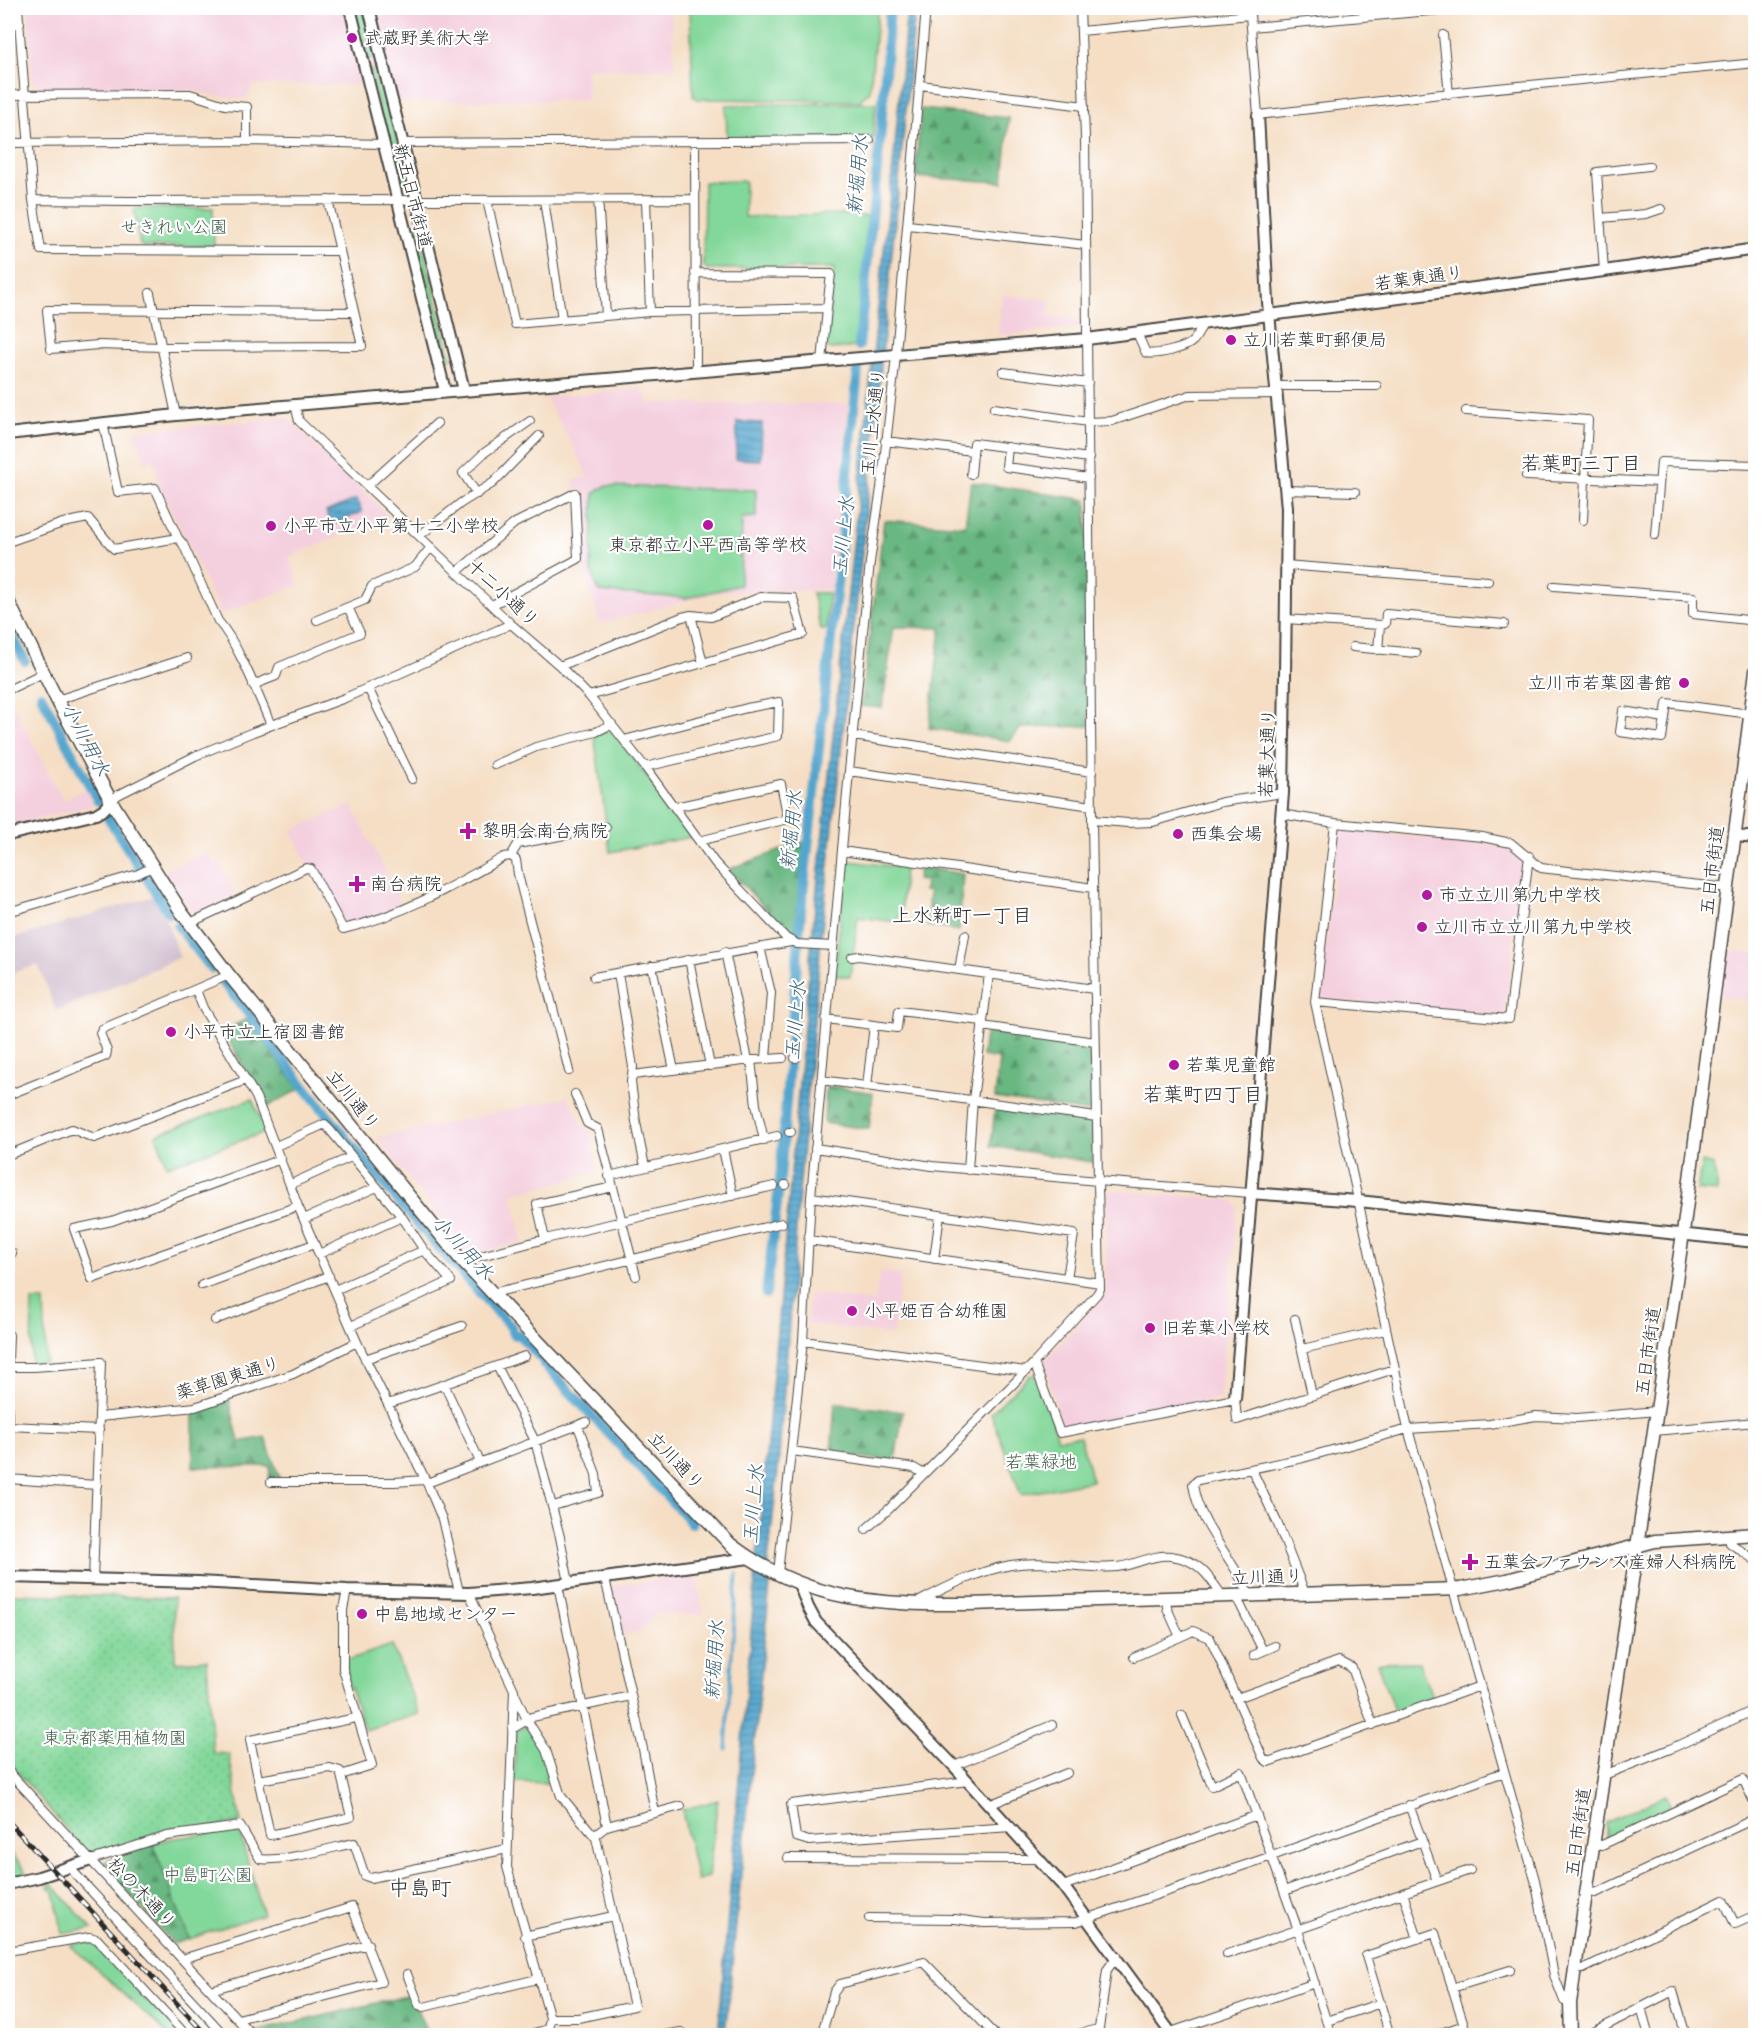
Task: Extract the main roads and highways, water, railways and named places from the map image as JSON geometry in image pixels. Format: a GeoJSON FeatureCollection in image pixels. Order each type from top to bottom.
{"type":"FeatureCollection","features":[{"type":"Feature","properties":{"kind":"main road","name":"立川通り"},"geometry":{"type":"LineString","coordinates":[[8,601],[145,871],[190,923],[462,1261],[730,1544],[751,1560],[799,1584],[829,1593],[873,1602],[914,1605],[1454,1589],[1507,1580],[1655,1541],[1755,1534]]}},
{"type":"Feature","properties":{"kind":"main road","name":"五日市街道"},"geometry":{"type":"LineString","coordinates":[[1571,2036],[1570,2003],[1683,1233],[1755,671]]}},
{"type":"Feature","properties":{"kind":"water"},"geometry":{"type":"Polygon","coordinates":[[[907,8],[915,8],[910,67],[873,449],[821,939],[778,1471],[767,1571],[771,1575],[725,2035],[718,2036],[758,1545],[812,936],[894,156],[907,8]]]}},
{"type":"Feature","properties":{"kind":"water"},"geometry":{"type":"Polygon","coordinates":[[[737,422],[762,423],[761,460],[736,459],[737,422]]]}},
{"type":"Feature","properties":{"kind":"water"},"geometry":{"type":"Polygon","coordinates":[[[357,499],[362,512],[332,525],[326,512],[357,499]]]}},
{"type":"Feature","properties":{"kind":"waterway","name":"新堀用水"},"geometry":{"type":"LineString","coordinates":[[859,346],[881,129],[890,8]]}},
{"type":"Feature","properties":{"kind":"waterway","name":"新堀用水"},"geometry":{"type":"LineString","coordinates":[[766,1294],[780,1179],[801,910],[858,370]]}},
{"type":"Feature","properties":{"kind":"waterway","name":"小川用水"},"geometry":{"type":"LineString","coordinates":[[8,627],[25,661]]}},
{"type":"Feature","properties":{"kind":"waterway","name":"小川用水"},"geometry":{"type":"LineString","coordinates":[[41,695],[98,801]]}},
{"type":"Feature","properties":{"kind":"waterway","name":"小川用水"},"geometry":{"type":"LineString","coordinates":[[107,816],[169,913]]}},
{"type":"Feature","properties":{"kind":"waterway","name":"小川用水"},"geometry":{"type":"LineString","coordinates":[[178,926],[212,969]]}},
{"type":"Feature","properties":{"kind":"waterway","name":"小川用水"},"geometry":{"type":"LineString","coordinates":[[223,982],[332,1121],[433,1241],[512,1328],[512,1332],[519,1335],[545,1362],[544,1364],[692,1523]]}},
{"type":"Feature","properties":{"kind":"waterway","name":"新堀用水"},"geometry":{"type":"LineString","coordinates":[[726,1749],[737,1574]]}},
{"type":"Feature","properties":{"kind":"railway"},"geometry":{"type":"LineString","coordinates":[[8,1821],[207,2036]]}},
{"type":"Feature","properties":{"kind":"place","name":"武蔵野美術大学"},"geometry":{"type":"Point","coordinates":[352,38]}},
{"type":"Feature","properties":{"kind":"place","name":"立川若葉町郵便局"},"geometry":{"type":"Point","coordinates":[1231,340]}},
{"type":"Feature","properties":{"kind":"place","name":"東京都立小平西高等学校"},"geometry":{"type":"Point","coordinates":[708,525]}},
{"type":"Feature","properties":{"kind":"place","name":"小平市立小平第十二小学校"},"geometry":{"type":"Point","coordinates":[271,526]}},
{"type":"Feature","properties":{"kind":"place","name":"立川市若葉図書館"},"geometry":{"type":"Point","coordinates":[1684,683]}},
{"type":"Feature","properties":{"kind":"place","name":"黎明会南台病院"},"geometry":{"type":"Point","coordinates":[468,831]}},
{"type":"Feature","properties":{"kind":"place","name":"西集会場"},"geometry":{"type":"Point","coordinates":[1178,834]}},
{"type":"Feature","properties":{"kind":"place","name":"南台病院"},"geometry":{"type":"Point","coordinates":[357,884]}},
{"type":"Feature","properties":{"kind":"place","name":"市立立川第九中学校"},"geometry":{"type":"Point","coordinates":[1427,895]}},
{"type":"Feature","properties":{"kind":"place","name":"立川市立立川第九中学校"},"geometry":{"type":"Point","coordinates":[1422,927]}},
{"type":"Feature","properties":{"kind":"place","name":"小平市立上宿図書館"},"geometry":{"type":"Point","coordinates":[171,1032]}},
{"type":"Feature","properties":{"kind":"place","name":"若葉児童館"},"geometry":{"type":"Point","coordinates":[1174,1065]}},
{"type":"Feature","properties":{"kind":"place","name":"小平姫百合幼稚園"},"geometry":{"type":"Point","coordinates":[852,1311]}},
{"type":"Feature","properties":{"kind":"place","name":"旧若葉小学校"},"geometry":{"type":"Point","coordinates":[1150,1328]}},
{"type":"Feature","properties":{"kind":"place","name":"五葉会ファウンズ産婦人科病院"},"geometry":{"type":"Point","coordinates":[1470,1562]}},
{"type":"Feature","properties":{"kind":"place","name":"中島地域センター"},"geometry":{"type":"Point","coordinates":[362,1614]}},
{"type":"Feature","properties":{"kind":"district","name":"若葉町三丁目"},"geometry":{"type":"Point","coordinates":[1581,463]}},
{"type":"Feature","properties":{"kind":"district","name":"上水新町一丁目"},"geometry":{"type":"Point","coordinates":[962,915]}},
{"type":"Feature","properties":{"kind":"district","name":"若葉町四丁目"},"geometry":{"type":"Point","coordinates":[1203,1094]}},
{"type":"Feature","properties":{"kind":"district","name":"中島町"},"geometry":{"type":"Point","coordinates":[420,1888]}},
{"type":"Feature","properties":{"kind":"park label","name":"せきれい公園"},"geometry":{"type":"Point","coordinates":[174,227]}},
{"type":"Feature","properties":{"kind":"park label","name":"若葉緑地"},"geometry":{"type":"Point","coordinates":[1041,1462]}},
{"type":"Feature","properties":{"kind":"park label","name":"東京都薬用植物園"},"geometry":{"type":"Point","coordinates":[115,1738]}},
{"type":"Feature","properties":{"kind":"park label","name":"中島町公園"},"geometry":{"type":"Point","coordinates":[208,1875]}},
{"type":"Feature","properties":{"kind":"water label","name":"玉川上水"},"geometry":{"type":"Point","coordinates":[843,536]}},
{"type":"Feature","properties":{"kind":"water label","name":"玉川上水"},"geometry":{"type":"Point","coordinates":[795,1020]}},
{"type":"Feature","properties":{"kind":"water label","name":"玉川上水"},"geometry":{"type":"Point","coordinates":[753,1504]}}]}
